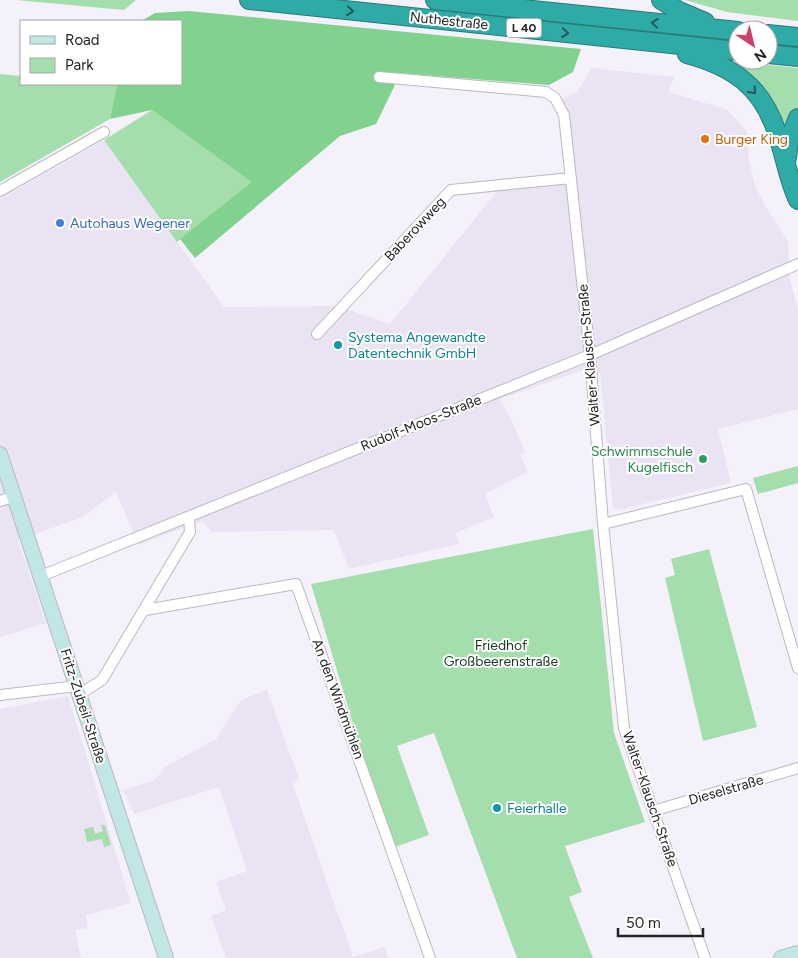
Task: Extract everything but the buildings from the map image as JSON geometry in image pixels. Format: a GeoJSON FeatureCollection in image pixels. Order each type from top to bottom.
{"type":"FeatureCollection","features":[{"type":"Feature","properties":{"kind":"highway","name":"Nuthestraße"},"geometry":{"type":"LineString","coordinates":[[249,0],[728,49]]}},
{"type":"Feature","properties":{"kind":"highway","name":"Nuthestraße"},"geometry":{"type":"LineString","coordinates":[[435,0],[728,30]]}},
{"type":"Feature","properties":{"kind":"highway"},"geometry":{"type":"LineString","coordinates":[[514,8],[563,0]]}},
{"type":"Feature","properties":{"kind":"highway"},"geometry":{"type":"LineString","coordinates":[[661,0],[678,11],[728,29]]}},
{"type":"Feature","properties":{"kind":"highway"},"geometry":{"type":"LineString","coordinates":[[778,35],[798,37]]}},
{"type":"Feature","properties":{"kind":"highway"},"geometry":{"type":"LineString","coordinates":[[636,40],[715,61],[739,76],[759,97],[770,114],[798,200]]}},
{"type":"Feature","properties":{"kind":"highway"},"geometry":{"type":"LineString","coordinates":[[778,55],[798,57]]}},
{"type":"Feature","properties":{"kind":"highway"},"geometry":{"type":"LineString","coordinates":[[788,173],[789,141],[798,118]]}},
{"type":"Feature","properties":{"kind":"street","name":"Walter-Klausch-Straße"},"geometry":{"type":"LineString","coordinates":[[379,77],[546,92],[555,98],[564,115],[590,355],[603,524],[624,728],[705,958]]}},
{"type":"Feature","properties":{"kind":"street"},"geometry":{"type":"LineString","coordinates":[[0,191],[104,132]]}},
{"type":"Feature","properties":{"kind":"street","name":"Baberowweg"},"geometry":{"type":"LineString","coordinates":[[317,334],[451,190],[571,178]]}},
{"type":"Feature","properties":{"kind":"street","name":"Rudolf-Moos-Straße"},"geometry":{"type":"LineString","coordinates":[[41,576],[590,355],[798,264]]}},
{"type":"Feature","properties":{"kind":"street","name":"Fritz-Zubeil-Straße"},"geometry":{"type":"LineString","coordinates":[[0,454],[6,499],[41,576],[166,958]]}},
{"type":"Feature","properties":{"kind":"street"},"geometry":{"type":"LineString","coordinates":[[603,524],[746,489],[798,668]]}},
{"type":"Feature","properties":{"kind":"street"},"geometry":{"type":"LineString","coordinates":[[0,695],[79,690],[102,680],[190,532],[189,518]]}},
{"type":"Feature","properties":{"kind":"street","name":"An den Windmühlen"},"geometry":{"type":"LineString","coordinates":[[145,610],[296,584],[430,958]]}},
{"type":"Feature","properties":{"kind":"street","name":"Dieselstraße"},"geometry":{"type":"LineString","coordinates":[[654,811],[798,768]]}},
{"type":"Feature","properties":{"kind":"street"},"geometry":{"type":"LineString","coordinates":[[781,958],[798,953]]}},
{"type":"Feature","properties":{"kind":"shaded area"},"geometry":{"type":"Polygon","coordinates":[[[592,68],[674,77],[669,92],[728,110],[747,132],[749,161],[755,185],[765,206],[788,241],[790,280],[798,310],[798,409],[718,429],[731,483],[618,510],[613,508],[600,373],[583,370],[500,399],[525,452],[521,455],[527,472],[485,494],[494,517],[456,533],[459,544],[349,569],[334,530],[212,532],[202,521],[138,545],[116,491],[83,517],[18,540],[46,623],[0,637],[0,199],[104,140],[224,307],[337,306],[390,324],[502,185],[571,178],[564,115],[552,98],[562,99],[577,92],[592,68]]]}},
{"type":"Feature","properties":{"kind":"shaded area"},"geometry":{"type":"Polygon","coordinates":[[[267,690],[299,779],[292,782],[353,957],[384,947],[388,958],[226,958],[211,916],[226,910],[216,882],[247,871],[219,787],[134,814],[123,790],[155,780],[165,767],[216,739],[241,700],[267,690]]]}},
{"type":"Feature","properties":{"kind":"shaded area"},"geometry":{"type":"Polygon","coordinates":[[[68,696],[131,903],[86,915],[88,928],[75,930],[81,958],[0,958],[0,709],[68,696]]]}},
{"type":"Feature","properties":{"kind":"green space"},"geometry":{"type":"Polygon","coordinates":[[[16,0],[136,0],[124,10],[16,0]]]}},
{"type":"Feature","properties":{"kind":"green space"},"geometry":{"type":"Polygon","coordinates":[[[685,0],[798,0],[798,21],[727,12],[685,0]]]}},
{"type":"Feature","properties":{"kind":"green space"},"geometry":{"type":"Polygon","coordinates":[[[189,11],[581,49],[573,72],[549,85],[398,73],[394,87],[376,124],[340,136],[195,258],[180,239],[252,182],[152,110],[110,119],[117,85],[182,85],[182,20],[143,20],[155,13],[189,11]]]}},
{"type":"Feature","properties":{"kind":"green space"},"geometry":{"type":"Polygon","coordinates":[[[778,66],[798,68],[798,107],[789,121],[787,147],[760,88],[744,70],[778,70],[778,66]]]}},
{"type":"Feature","properties":{"kind":"green space"},"geometry":{"type":"Polygon","coordinates":[[[0,74],[20,76],[20,85],[117,85],[110,119],[0,182],[0,74]]]}},
{"type":"Feature","properties":{"kind":"green space"},"geometry":{"type":"Polygon","coordinates":[[[152,110],[253,182],[177,242],[104,140],[152,110]]]}},
{"type":"Feature","properties":{"kind":"green space"},"geometry":{"type":"Polygon","coordinates":[[[798,466],[798,483],[758,494],[753,478],[798,466]]]}},
{"type":"Feature","properties":{"kind":"green space","name":"Friedhof Großbeerenstraße"},"geometry":{"type":"Polygon","coordinates":[[[593,529],[614,733],[645,822],[565,846],[582,892],[569,897],[593,958],[517,958],[434,733],[397,746],[429,835],[395,847],[363,757],[311,584],[593,529]]]}},
{"type":"Feature","properties":{"kind":"green space"},"geometry":{"type":"Polygon","coordinates":[[[709,549],[757,727],[703,741],[665,578],[675,575],[671,559],[709,549]]]}},
{"type":"Feature","properties":{"kind":"green space"},"geometry":{"type":"Polygon","coordinates":[[[101,825],[105,825],[111,845],[104,847],[102,839],[87,842],[84,829],[93,827],[95,834],[103,831],[101,825]]]}},
{"type":"Feature","properties":{"kind":"place","name":"Burger King"},"geometry":{"type":"Point","coordinates":[705,139]}},
{"type":"Feature","properties":{"kind":"place","name":"Autohaus Wegener"},"geometry":{"type":"Point","coordinates":[60,223]}},
{"type":"Feature","properties":{"kind":"place","name":"Systema Angewandte Datentechnik GmbH"},"geometry":{"type":"Point","coordinates":[338,345]}},
{"type":"Feature","properties":{"kind":"place","name":"Schwimmschule Kugelfisch"},"geometry":{"type":"Point","coordinates":[703,459]}},
{"type":"Feature","properties":{"kind":"place","name":"Feierhalle"},"geometry":{"type":"Point","coordinates":[497,808]}}]}
